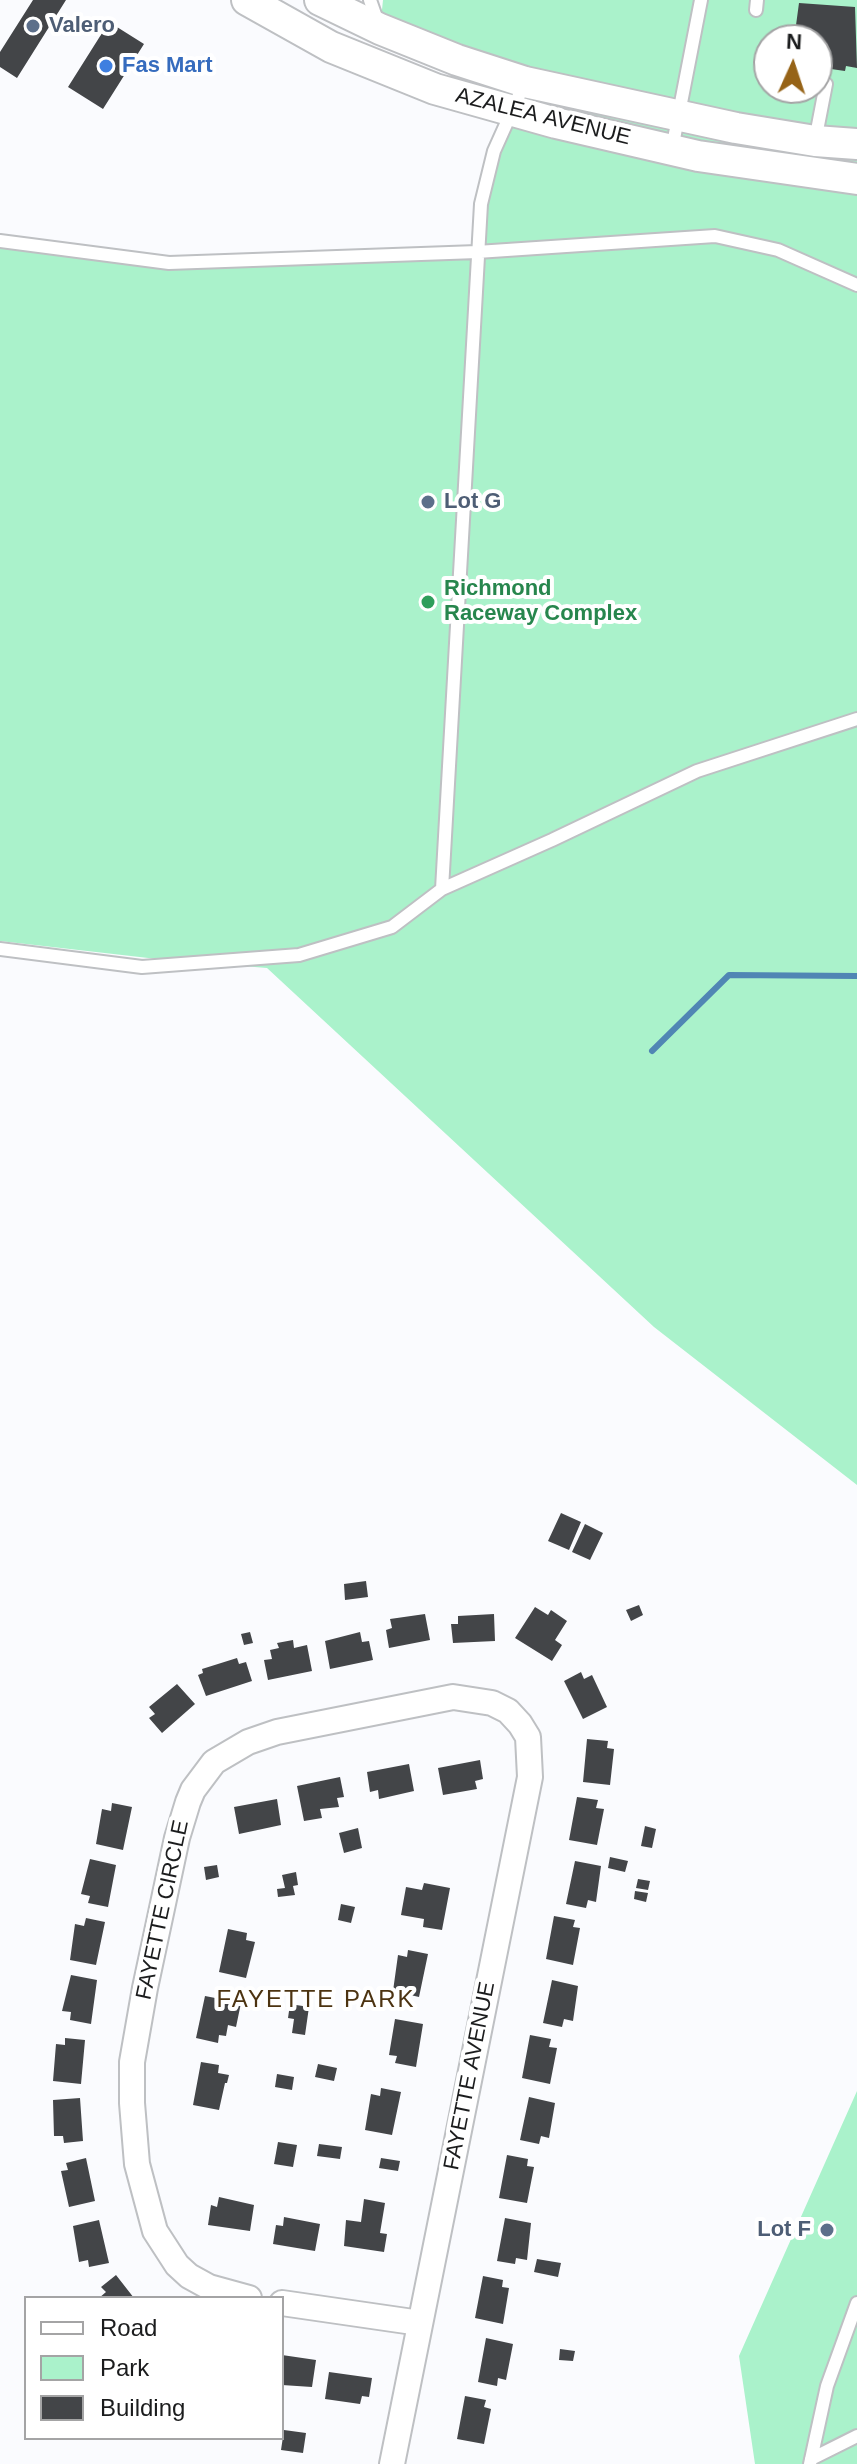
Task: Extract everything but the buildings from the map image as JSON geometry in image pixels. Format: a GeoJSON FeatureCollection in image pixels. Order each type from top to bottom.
{"type":"FeatureCollection","features":[{"type":"Feature","properties":{"kind":"street","name":"AZALEA AVENUE"},"geometry":{"type":"LineString","coordinates":[[247,0],[331,47],[435,89],[698,156],[857,179]]}},
{"type":"Feature","properties":{"kind":"street","name":"AZALEA AVENUE"},"geometry":{"type":"LineString","coordinates":[[320,0],[380,29],[457,60],[525,82],[679,117],[815,141],[857,144]]}},
{"type":"Feature","properties":{"kind":"street","name":"FAYETTE CIRCLE"},"geometry":{"type":"LineString","coordinates":[[242,2296],[209,2287],[177,2265],[155,2231],[137,2164],[132,2062],[177,1838],[193,1790],[214,1762],[248,1742],[277,1732],[453,1697],[492,1703]]}},
{"type":"Feature","properties":{"kind":"street","name":"FAYETTE AVENUE"},"geometry":{"type":"LineString","coordinates":[[392,2464],[530,1777],[528,1737],[508,1711],[492,1703]]}},
{"type":"Feature","properties":{"kind":"street"},"geometry":{"type":"LineString","coordinates":[[284,2303],[420,2323]]}},
{"type":"Feature","properties":{"kind":"lane"},"geometry":{"type":"LineString","coordinates":[[370,0],[380,29]]}},
{"type":"Feature","properties":{"kind":"lane"},"geometry":{"type":"LineString","coordinates":[[672,149],[701,0]]}},
{"type":"Feature","properties":{"kind":"lane"},"geometry":{"type":"LineString","coordinates":[[442,889],[481,204],[486,176],[525,82]]}},
{"type":"Feature","properties":{"kind":"lane"},"geometry":{"type":"LineString","coordinates":[[815,141],[822,104]]}},
{"type":"Feature","properties":{"kind":"lane"},"geometry":{"type":"LineString","coordinates":[[0,241],[169,263],[477,252],[715,236],[778,250],[857,285]]}},
{"type":"Feature","properties":{"kind":"lane"},"geometry":{"type":"LineString","coordinates":[[0,949],[142,967],[299,955],[392,927],[442,889],[697,771],[857,719]]}},
{"type":"Feature","properties":{"kind":"lane"},"geometry":{"type":"LineString","coordinates":[[810,2462],[827,2386],[857,2303]]}},
{"type":"Feature","properties":{"kind":"lane"},"geometry":{"type":"LineString","coordinates":[[810,2462],[857,2436]]}},
{"type":"Feature","properties":{"kind":"green space","name":"Richmond Raceway Complex"},"geometry":{"type":"Polygon","coordinates":[[[383,0],[857,0],[857,1485],[654,1327],[267,968],[0,941],[0,236],[169,263],[477,252],[481,204],[525,82],[380,29],[383,0]]]}},
{"type":"Feature","properties":{"kind":"green space","name":"Lot F"},"geometry":{"type":"Polygon","coordinates":[[[857,2091],[857,2464],[755,2464],[739,2356],[857,2091]]]}},
{"type":"Feature","properties":{"kind":"waterway"},"geometry":{"type":"LineString","coordinates":[[652,1051],[729,975],[857,976]]}},
{"type":"Feature","properties":{"kind":"place","name":"Valero"},"geometry":{"type":"Point","coordinates":[33,26]}},
{"type":"Feature","properties":{"kind":"place","name":"Fas Mart"},"geometry":{"type":"Point","coordinates":[106,66]}},
{"type":"Feature","properties":{"kind":"place","name":"Lot G"},"geometry":{"type":"Point","coordinates":[428,502]}},
{"type":"Feature","properties":{"kind":"place","name":"Richmond Raceway Complex"},"geometry":{"type":"Point","coordinates":[428,602]}},
{"type":"Feature","properties":{"kind":"place","name":"Lot F"},"geometry":{"type":"Point","coordinates":[827,2230]}},
{"type":"Feature","properties":{"kind":"district","name":"FAYETTE PARK"},"geometry":{"type":"Point","coordinates":[316,2000]}}]}
